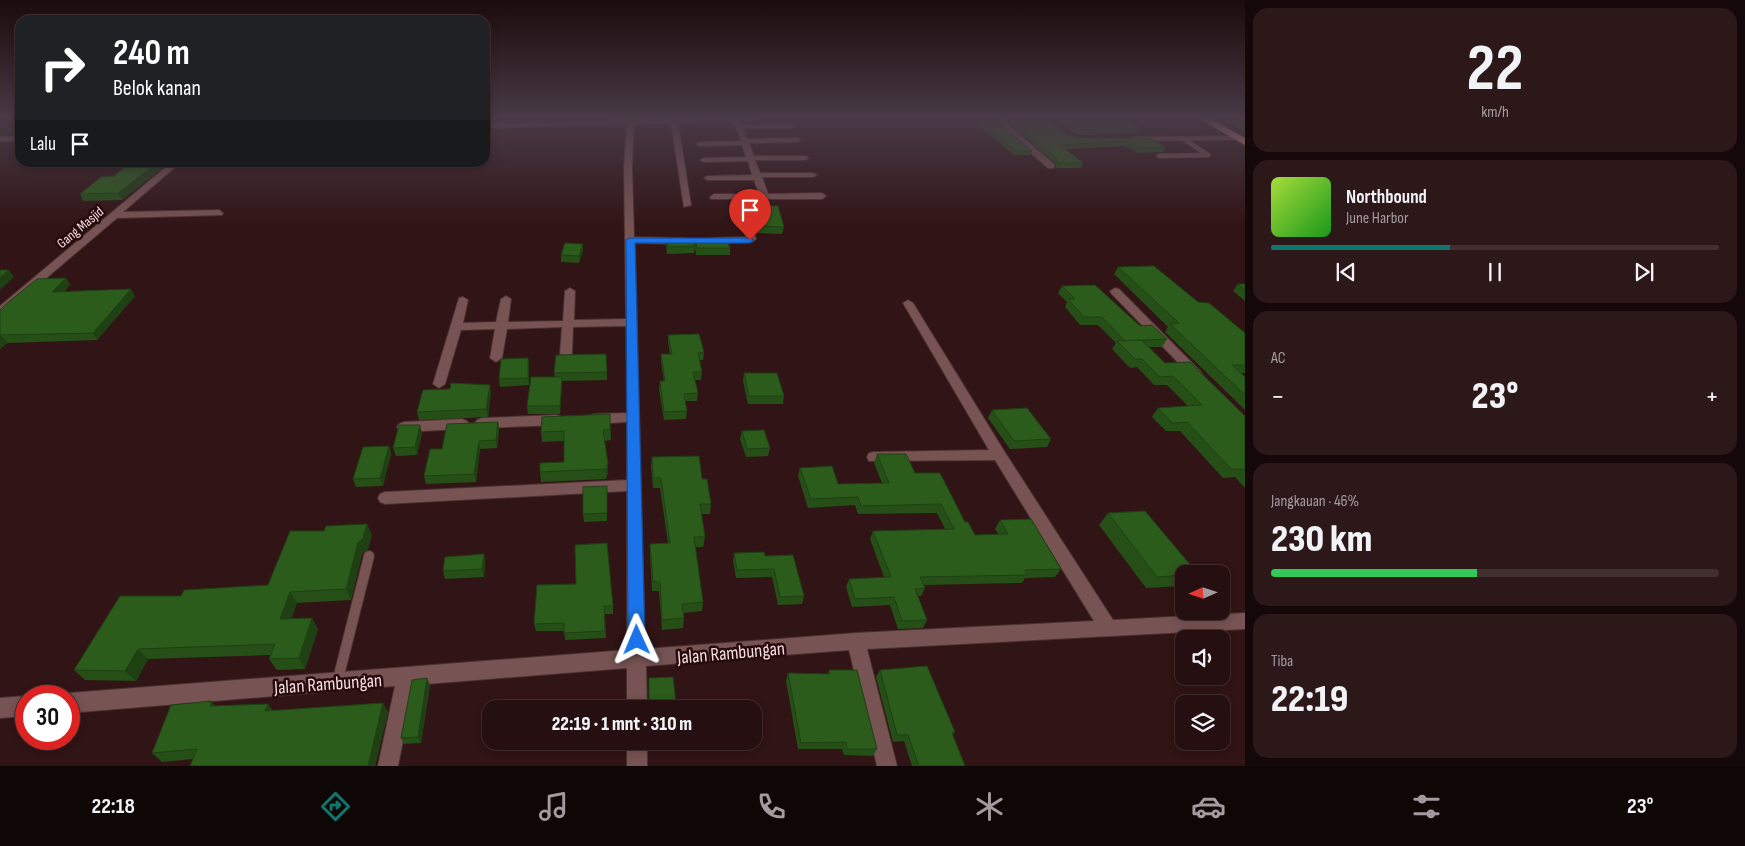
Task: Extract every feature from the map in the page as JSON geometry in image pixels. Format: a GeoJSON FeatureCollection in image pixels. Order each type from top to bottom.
{"type":"FeatureCollection","features":[{"type":"Feature","properties":{"kind":"street"},"geometry":{"type":"LineString","coordinates":[[627,155],[634,417],[637,700]]}},
{"type":"Feature","properties":{"kind":"street"},"geometry":{"type":"LineString","coordinates":[[679,155],[687,205]]}},
{"type":"Feature","properties":{"kind":"street"},"geometry":{"type":"LineString","coordinates":[[749,155],[764,196]]}},
{"type":"Feature","properties":{"kind":"street"},"geometry":{"type":"LineString","coordinates":[[1038,155],[1051,166]]}},
{"type":"Feature","properties":{"kind":"street"},"geometry":{"type":"LineString","coordinates":[[704,160],[805,158]]}},
{"type":"Feature","properties":{"kind":"street","name":"Gang Masjid"},"geometry":{"type":"LineString","coordinates":[[0,312],[172,167]]}},
{"type":"Feature","properties":{"kind":"street"},"geometry":{"type":"LineString","coordinates":[[708,178],[813,174]]}},
{"type":"Feature","properties":{"kind":"street"},"geometry":{"type":"LineString","coordinates":[[714,197],[822,196]]}},
{"type":"Feature","properties":{"kind":"street"},"geometry":{"type":"LineString","coordinates":[[115,216],[219,213]]}},
{"type":"Feature","properties":{"kind":"street"},"geometry":{"type":"LineString","coordinates":[[630,240],[745,241],[751,239],[748,229]]}},
{"type":"Feature","properties":{"kind":"street"},"geometry":{"type":"LineString","coordinates":[[566,354],[570,291]]}},
{"type":"Feature","properties":{"kind":"street"},"geometry":{"type":"LineString","coordinates":[[1115,292],[1202,380]]}},
{"type":"Feature","properties":{"kind":"street"},"geometry":{"type":"LineString","coordinates":[[496,358],[506,299]]}},
{"type":"Feature","properties":{"kind":"street"},"geometry":{"type":"LineString","coordinates":[[439,384],[463,300]]}},
{"type":"Feature","properties":{"kind":"street"},"geometry":{"type":"LineString","coordinates":[[908,303],[999,455],[1108,628]]}},
{"type":"Feature","properties":{"kind":"street"},"geometry":{"type":"LineString","coordinates":[[456,327],[632,322]]}},
{"type":"Feature","properties":{"kind":"street"},"geometry":{"type":"LineString","coordinates":[[404,427],[634,417]]}},
{"type":"Feature","properties":{"kind":"street"},"geometry":{"type":"LineString","coordinates":[[874,458],[999,455]]}},
{"type":"Feature","properties":{"kind":"street"},"geometry":{"type":"LineString","coordinates":[[385,498],[635,485]]}},
{"type":"Feature","properties":{"kind":"street","name":"Jalan Rambungan"},"geometry":{"type":"LineString","coordinates":[[80,701],[637,660],[856,641],[1245,621]]}},
{"type":"Feature","properties":{"kind":"street"},"geometry":{"type":"LineString","coordinates":[[856,641],[887,766]]}},
{"type":"Feature","properties":{"kind":"street"},"geometry":{"type":"LineString","coordinates":[[388,766],[406,677]]}},
{"type":"Feature","properties":{"kind":"street"},"geometry":{"type":"LineString","coordinates":[[0,708],[15,707]]}},
{"type":"Feature","properties":{"kind":"street"},"geometry":{"type":"LineString","coordinates":[[637,750],[637,766]]}},
{"type":"Feature","properties":{"kind":"lane"},"geometry":{"type":"LineString","coordinates":[[1159,156],[1208,155]]}},
{"type":"Feature","properties":{"kind":"lane"},"geometry":{"type":"LineString","coordinates":[[337,683],[369,556]]}},
{"type":"Feature","properties":{"kind":"building"},"geometry":{"type":"Polygon","coordinates":[[[1053,155],[1072,155],[1083,163],[1058,163],[1057,158],[1053,155]]]}},
{"type":"Feature","properties":{"kind":"building"},"geometry":{"type":"Polygon","coordinates":[[[125,167],[152,167],[118,193],[80,194],[101,177],[114,176],[125,167]]]}},
{"type":"Feature","properties":{"kind":"building"},"geometry":{"type":"Polygon","coordinates":[[[752,205],[778,206],[784,227],[758,226],[752,205]]]}},
{"type":"Feature","properties":{"kind":"building"},"geometry":{"type":"Polygon","coordinates":[[[667,238],[693,238],[695,246],[668,247],[667,238]]]}},
{"type":"Feature","properties":{"kind":"building"},"geometry":{"type":"Polygon","coordinates":[[[695,238],[727,239],[730,248],[697,248],[695,238]]]}},
{"type":"Feature","properties":{"kind":"building"},"geometry":{"type":"Polygon","coordinates":[[[565,243],[583,244],[579,256],[561,255],[565,243]]]}},
{"type":"Feature","properties":{"kind":"building"},"geometry":{"type":"Polygon","coordinates":[[[1154,266],[1198,302],[1209,303],[1245,333],[1245,365],[1232,365],[1245,377],[1245,395],[1170,324],[1179,323],[1118,267],[1154,266]]]}},
{"type":"Feature","properties":{"kind":"building"},"geometry":{"type":"Polygon","coordinates":[[[0,270],[9,270],[0,278],[0,270]]]}},
{"type":"Feature","properties":{"kind":"building"},"geometry":{"type":"Polygon","coordinates":[[[66,278],[52,292],[131,289],[93,333],[1,335],[0,337],[0,310],[6,304],[37,279],[66,278]]]}},
{"type":"Feature","properties":{"kind":"building"},"geometry":{"type":"Polygon","coordinates":[[[1238,284],[1245,284],[1245,290],[1238,284]]]}},
{"type":"Feature","properties":{"kind":"building"},"geometry":{"type":"Polygon","coordinates":[[[1095,285],[1140,326],[1152,325],[1167,339],[1125,341],[1102,317],[1084,317],[1068,299],[1075,299],[1062,286],[1095,285]]]}},
{"type":"Feature","properties":{"kind":"building"},"geometry":{"type":"Polygon","coordinates":[[[699,334],[704,352],[698,353],[702,372],[693,372],[698,393],[684,394],[687,411],[664,412],[660,381],[665,381],[661,354],[672,354],[668,335],[699,334]]]}},
{"type":"Feature","properties":{"kind":"building"},"geometry":{"type":"Polygon","coordinates":[[[1141,340],[1165,363],[1190,362],[1245,416],[1245,471],[1243,469],[1231,469],[1187,422],[1172,423],[1158,408],[1202,405],[1173,376],[1160,377],[1142,359],[1135,359],[1117,341],[1141,340]]]}},
{"type":"Feature","properties":{"kind":"building"},"geometry":{"type":"Polygon","coordinates":[[[606,354],[607,372],[554,373],[556,355],[606,354]]]}},
{"type":"Feature","properties":{"kind":"building"},"geometry":{"type":"Polygon","coordinates":[[[528,358],[528,378],[499,379],[501,359],[528,358]]]}},
{"type":"Feature","properties":{"kind":"building"},"geometry":{"type":"Polygon","coordinates":[[[744,373],[777,373],[784,396],[749,396],[744,373]]]}},
{"type":"Feature","properties":{"kind":"building"},"geometry":{"type":"Polygon","coordinates":[[[531,377],[562,377],[560,406],[527,406],[531,377]]]}},
{"type":"Feature","properties":{"kind":"building"},"geometry":{"type":"Polygon","coordinates":[[[451,383],[490,385],[486,409],[417,412],[423,390],[450,389],[451,383]]]}},
{"type":"Feature","properties":{"kind":"building"},"geometry":{"type":"Polygon","coordinates":[[[1027,408],[1051,439],[1014,441],[992,410],[1027,408]]]}},
{"type":"Feature","properties":{"kind":"building"},"geometry":{"type":"Polygon","coordinates":[[[610,414],[610,430],[603,430],[608,463],[606,469],[540,472],[540,463],[564,462],[564,431],[541,432],[542,417],[610,414]]]}},
{"type":"Feature","properties":{"kind":"building"},"geometry":{"type":"Polygon","coordinates":[[[498,422],[496,440],[479,441],[474,474],[424,476],[430,449],[442,449],[447,424],[498,422]]]}},
{"type":"Feature","properties":{"kind":"building"},"geometry":{"type":"Polygon","coordinates":[[[399,425],[420,425],[415,447],[393,448],[399,425]]]}},
{"type":"Feature","properties":{"kind":"building"},"geometry":{"type":"Polygon","coordinates":[[[764,430],[770,448],[747,449],[742,431],[764,430]]]}},
{"type":"Feature","properties":{"kind":"building"},"geometry":{"type":"Polygon","coordinates":[[[389,446],[380,478],[353,479],[363,447],[389,446]]]}},
{"type":"Feature","properties":{"kind":"building"},"geometry":{"type":"Polygon","coordinates":[[[877,454],[906,454],[915,473],[940,473],[965,522],[968,522],[975,535],[1008,534],[1000,520],[1031,519],[1061,569],[1025,570],[1027,575],[920,577],[925,588],[915,589],[927,620],[902,621],[894,597],[855,599],[849,579],[891,577],[873,531],[954,529],[941,504],[861,506],[858,497],[811,499],[800,468],[832,466],[838,484],[889,483],[877,454]]]}},
{"type":"Feature","properties":{"kind":"building"},"geometry":{"type":"Polygon","coordinates":[[[699,456],[702,479],[707,479],[711,504],[700,504],[705,537],[694,537],[703,602],[682,604],[684,618],[662,620],[660,582],[653,582],[650,544],[670,543],[661,478],[653,478],[652,457],[699,456]]]}},
{"type":"Feature","properties":{"kind":"building"},"geometry":{"type":"Polygon","coordinates":[[[607,486],[607,513],[583,514],[583,487],[607,486]]]}},
{"type":"Feature","properties":{"kind":"building"},"geometry":{"type":"Polygon","coordinates":[[[1145,511],[1190,565],[1175,565],[1175,576],[1157,577],[1108,513],[1145,511]]]}},
{"type":"Feature","properties":{"kind":"building"},"geometry":{"type":"Polygon","coordinates":[[[367,524],[363,538],[358,543],[346,589],[290,592],[280,619],[312,618],[299,658],[269,659],[275,644],[138,649],[125,671],[74,670],[120,596],[181,596],[184,590],[268,585],[290,531],[324,531],[326,526],[367,524]]]}},
{"type":"Feature","properties":{"kind":"building"},"geometry":{"type":"Polygon","coordinates":[[[607,543],[613,606],[604,606],[605,631],[564,633],[564,623],[534,624],[537,585],[576,584],[575,545],[607,543]]]}},
{"type":"Feature","properties":{"kind":"building"},"geometry":{"type":"Polygon","coordinates":[[[764,552],[765,556],[793,555],[804,596],[780,597],[774,569],[737,570],[734,553],[764,552]]]}},
{"type":"Feature","properties":{"kind":"building"},"geometry":{"type":"Polygon","coordinates":[[[484,554],[482,569],[443,571],[445,557],[484,554]]]}},
{"type":"Feature","properties":{"kind":"building"},"geometry":{"type":"Polygon","coordinates":[[[927,666],[955,732],[952,733],[965,766],[919,766],[908,735],[897,735],[880,670],[927,666]]]}},
{"type":"Feature","properties":{"kind":"building"},"geometry":{"type":"Polygon","coordinates":[[[829,670],[857,670],[877,749],[847,749],[846,742],[801,743],[788,673],[830,674],[829,670]]]}},
{"type":"Feature","properties":{"kind":"building"},"geometry":{"type":"Polygon","coordinates":[[[673,677],[676,700],[649,700],[649,678],[673,677]]]}},
{"type":"Feature","properties":{"kind":"building"},"geometry":{"type":"Polygon","coordinates":[[[427,678],[418,737],[401,738],[412,680],[427,678]]]}},
{"type":"Feature","properties":{"kind":"building"},"geometry":{"type":"Polygon","coordinates":[[[211,701],[210,706],[268,704],[265,711],[383,703],[368,766],[190,766],[197,749],[152,753],[171,705],[211,701]]]}},
{"type":"Feature","properties":{"kind":"route"},"geometry":{"type":"LineString","coordinates":[[637,640],[630,240],[750,240]]}}]}
